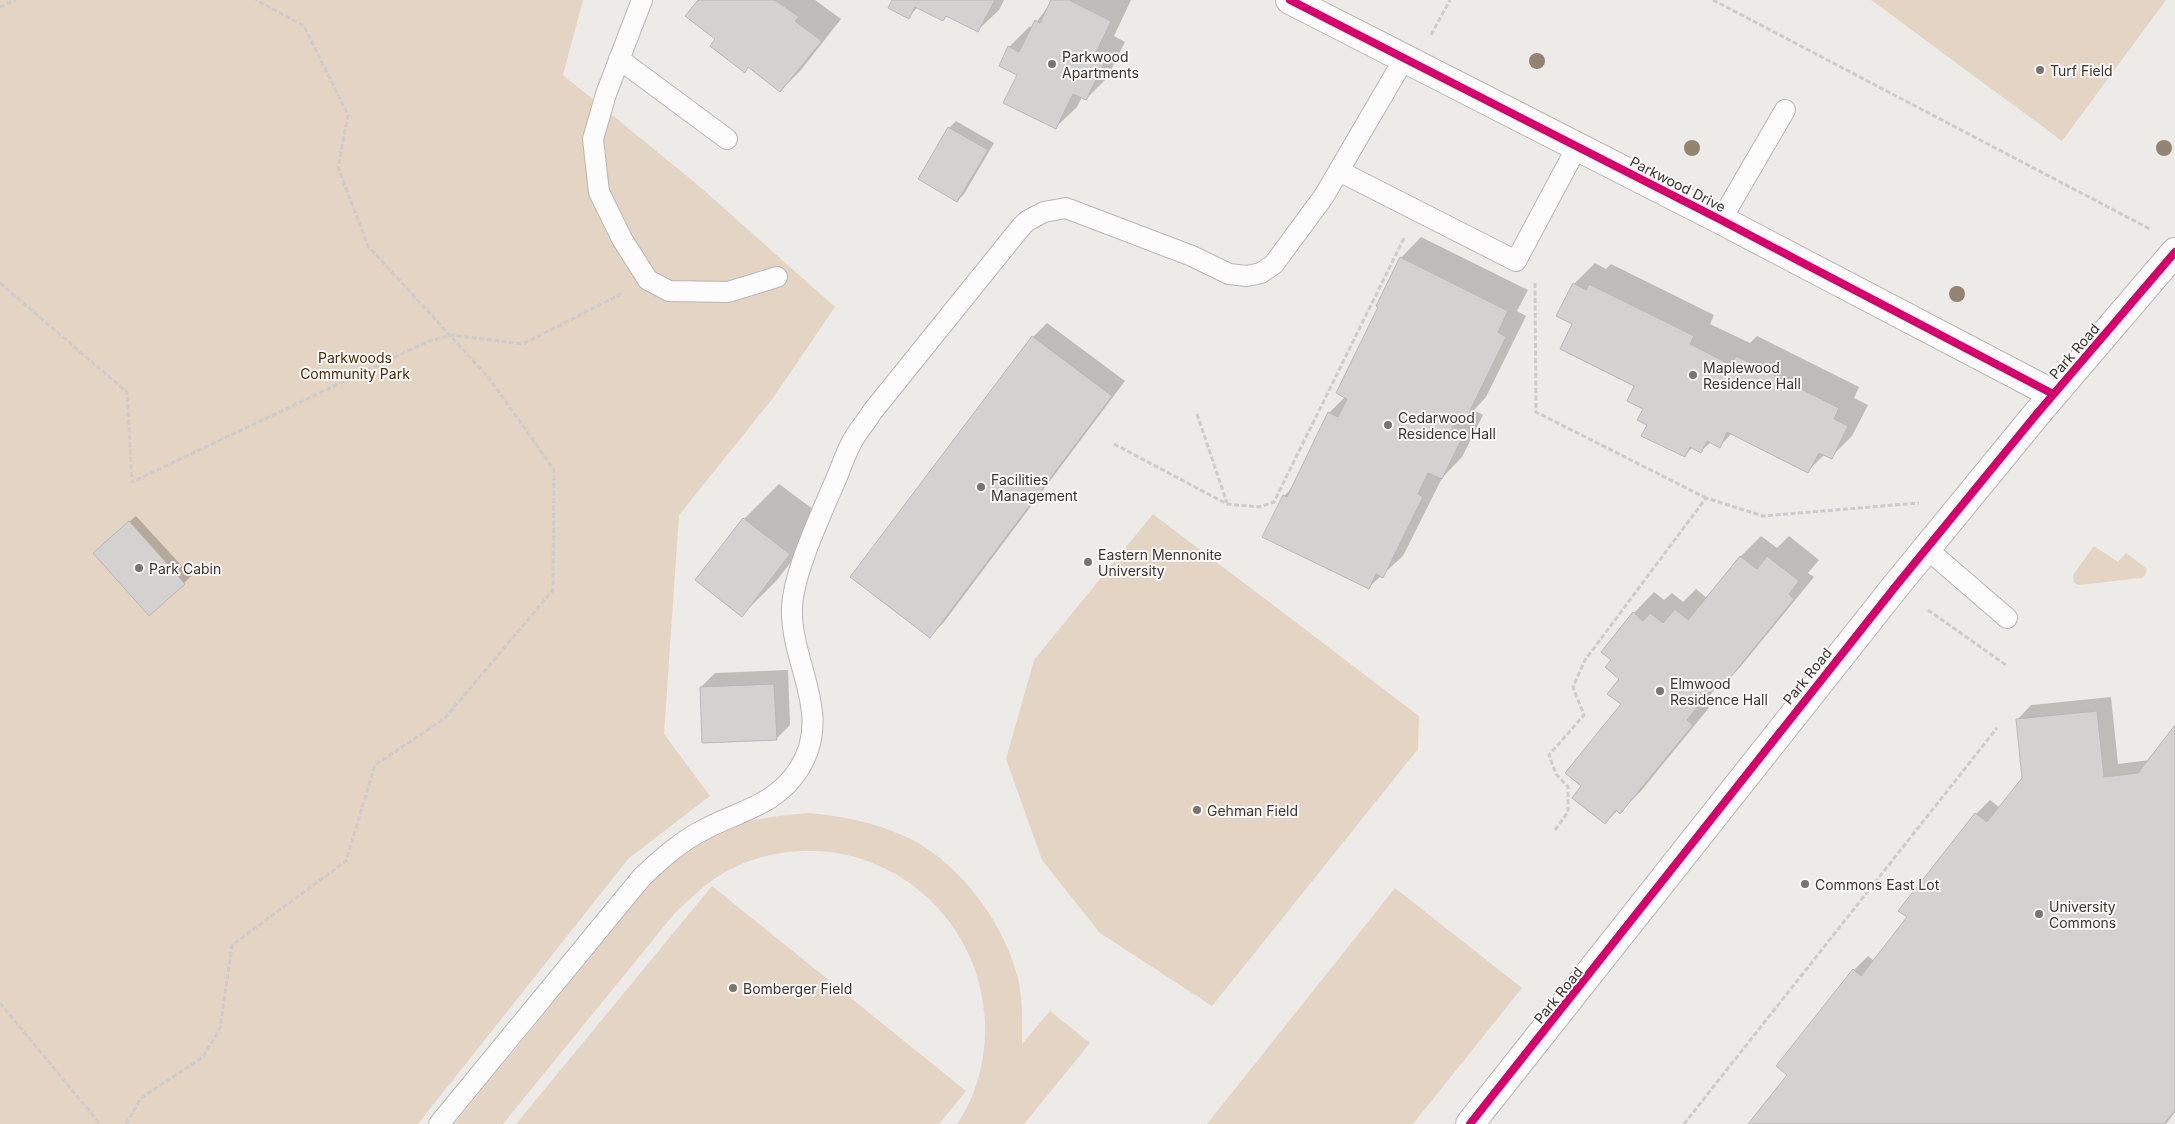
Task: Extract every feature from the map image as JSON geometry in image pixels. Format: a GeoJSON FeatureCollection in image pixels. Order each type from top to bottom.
{"type":"FeatureCollection","features":[{"type":"Feature","properties":{"kind":"street","name":"Parkwood Drive"},"geometry":{"type":"LineString","coordinates":[[1290,0],[1721,220],[2053,394]]}},
{"type":"Feature","properties":{"kind":"street","name":"Park Road"},"geometry":{"type":"LineString","coordinates":[[1470,1124],[1590,975],[1802,702],[2053,394],[2172,261]]}},
{"type":"Feature","properties":{"kind":"lane"},"geometry":{"type":"LineString","coordinates":[[642,0],[606,94],[593,139],[599,192],[622,239],[648,280],[669,291],[728,292],[777,277]]}},
{"type":"Feature","properties":{"kind":"lane"},"geometry":{"type":"LineString","coordinates":[[619,59],[727,139]]}},
{"type":"Feature","properties":{"kind":"lane"},"geometry":{"type":"LineString","coordinates":[[439,1124],[642,877],[686,840],[721,821],[766,802],[784,787],[799,769],[809,746],[813,712],[809,686],[794,638],[793,602],[808,548],[818,521],[853,440],[872,412],[1021,227],[1027,221],[1044,212],[1066,208],[1192,256],[1228,274],[1240,276],[1254,275],[1274,264],[1307,220],[1409,62]]}},
{"type":"Feature","properties":{"kind":"lane"},"geometry":{"type":"LineString","coordinates":[[1721,220],[1785,110]]}},
{"type":"Feature","properties":{"kind":"lane"},"geometry":{"type":"LineString","coordinates":[[1339,171],[1516,260],[1577,147]]}},
{"type":"Feature","properties":{"kind":"lane"},"geometry":{"type":"LineString","coordinates":[[1927,549],[2007,618]]}},
{"type":"Feature","properties":{"kind":"path"},"geometry":{"type":"LineString","coordinates":[[0,7],[16,0]]}},
{"type":"Feature","properties":{"kind":"path"},"geometry":{"type":"LineString","coordinates":[[126,1124],[141,1098],[203,1057],[220,1028],[232,945],[346,861],[375,765],[444,719],[553,590],[554,470],[488,378],[368,246],[338,167],[348,115],[304,26],[256,0]]}},
{"type":"Feature","properties":{"kind":"path"},"geometry":{"type":"LineString","coordinates":[[1409,62],[1450,0]]}},
{"type":"Feature","properties":{"kind":"path"},"geometry":{"type":"LineString","coordinates":[[1712,0],[2150,229]]}},
{"type":"Feature","properties":{"kind":"path"},"geometry":{"type":"LineString","coordinates":[[1114,444],[1227,504],[1259,507],[1274,502],[1418,211]]}},
{"type":"Feature","properties":{"kind":"path"},"geometry":{"type":"LineString","coordinates":[[1538,277],[1534,285],[1536,412],[1706,498],[1763,516],[1919,503]]}},
{"type":"Feature","properties":{"kind":"path"},"geometry":{"type":"LineString","coordinates":[[0,283],[127,392],[132,482],[429,341],[451,336],[524,344],[648,280]]}},
{"type":"Feature","properties":{"kind":"path"},"geometry":{"type":"LineString","coordinates":[[1197,414],[1227,504]]}},
{"type":"Feature","properties":{"kind":"path"},"geometry":{"type":"LineString","coordinates":[[1555,830],[1568,812],[1568,787],[1556,774],[1549,754],[1584,716],[1573,687],[1585,660],[1706,498]]}},
{"type":"Feature","properties":{"kind":"path"},"geometry":{"type":"LineString","coordinates":[[1928,610],[2006,666]]}},
{"type":"Feature","properties":{"kind":"path"},"geometry":{"type":"LineString","coordinates":[[1684,1124],[1997,728]]}},
{"type":"Feature","properties":{"kind":"path"},"geometry":{"type":"LineString","coordinates":[[0,1003],[100,1124]]}},
{"type":"Feature","properties":{"kind":"green space","name":"Parkwoods Community Park"},"geometry":{"type":"Polygon","coordinates":[[[0,0],[583,0],[563,75],[699,186],[835,307],[773,398],[679,515],[664,734],[710,796],[629,858],[418,1124],[0,1124],[0,0]]]}},
{"type":"Feature","properties":{"kind":"green space","name":"Turf Field"},"geometry":{"type":"Polygon","coordinates":[[[1871,0],[2166,0],[2062,141],[1871,0]]]}},
{"type":"Feature","properties":{"kind":"green space","name":"Gehman Field"},"geometry":{"type":"Polygon","coordinates":[[[1153,514],[1419,716],[1418,749],[1212,1006],[1100,933],[1042,860],[1006,759],[1034,660],[1153,514]]]}},
{"type":"Feature","properties":{"kind":"green space"},"geometry":{"type":"Polygon","coordinates":[[[2094,546],[2118,562],[2126,553],[2147,569],[2145,576],[2079,585],[2074,583],[2073,575],[2094,546]]]}},
{"type":"Feature","properties":{"kind":"green space"},"geometry":{"type":"Polygon","coordinates":[[[809,813],[856,820],[891,830],[922,846],[942,860],[977,896],[991,917],[1013,961],[1019,983],[1022,1006],[1022,1044],[1050,1011],[1090,1043],[1024,1124],[957,1124],[975,1089],[982,1063],[985,1037],[985,1024],[978,979],[961,939],[935,905],[903,879],[865,860],[824,851],[781,853],[737,866],[711,881],[674,914],[503,1124],[454,1124],[655,878],[677,858],[712,834],[739,824],[767,818],[809,813]]]}},
{"type":"Feature","properties":{"kind":"green space","name":"Bomberger Field"},"geometry":{"type":"Polygon","coordinates":[[[712,886],[966,1091],[939,1124],[516,1124],[712,886]]]}},
{"type":"Feature","properties":{"kind":"green space"},"geometry":{"type":"Polygon","coordinates":[[[1395,888],[1522,988],[1413,1124],[1207,1124],[1395,888]]]}},
{"type":"Feature","properties":{"kind":"building"},"geometry":{"type":"Polygon","coordinates":[[[698,0],[775,0],[799,17],[795,21],[822,41],[780,92],[748,67],[745,73],[710,46],[715,39],[685,16],[698,0]]]}},
{"type":"Feature","properties":{"kind":"building"},"geometry":{"type":"Polygon","coordinates":[[[892,0],[995,0],[978,32],[946,16],[943,21],[915,7],[909,19],[888,8],[892,0]]]}},
{"type":"Feature","properties":{"kind":"building","name":"Parkwood Apartments"},"geometry":{"type":"Polygon","coordinates":[[[1051,0],[1069,0],[1111,21],[1094,57],[1105,62],[1086,100],[1073,94],[1056,129],[1003,103],[1017,75],[999,66],[1008,46],[1019,52],[1035,20],[1040,23],[1051,0]]]}},
{"type":"Feature","properties":{"kind":"building"},"geometry":{"type":"Polygon","coordinates":[[[948,127],[988,150],[957,202],[918,179],[948,127]]]}},
{"type":"Feature","properties":{"kind":"building","name":"Cedarwood Residence Hall"},"geometry":{"type":"Polygon","coordinates":[[[1400,257],[1508,311],[1498,332],[1506,337],[1466,419],[1458,415],[1451,430],[1463,436],[1442,479],[1428,473],[1418,494],[1423,497],[1383,578],[1376,574],[1369,589],[1262,537],[1283,495],[1287,497],[1328,412],[1338,417],[1347,399],[1336,393],[1400,257]]]}},
{"type":"Feature","properties":{"kind":"building","name":"Maplewood Residence Hall"},"geometry":{"type":"Polygon","coordinates":[[[1573,283],[1586,290],[1589,284],[1694,336],[1690,344],[1731,365],[1736,356],[1839,408],[1834,419],[1848,426],[1832,459],[1819,453],[1808,473],[1727,432],[1720,448],[1707,441],[1701,453],[1690,447],[1685,457],[1641,436],[1647,425],[1637,420],[1643,409],[1627,401],[1634,386],[1560,349],[1572,324],[1556,316],[1573,283]]]}},
{"type":"Feature","properties":{"kind":"building","name":"Facilities Management"},"geometry":{"type":"Polygon","coordinates":[[[1032,336],[1112,396],[930,638],[850,577],[1032,336]]]}},
{"type":"Feature","properties":{"kind":"building"},"geometry":{"type":"Polygon","coordinates":[[[743,518],[790,554],[742,617],[695,580],[743,518]]]}},
{"type":"Feature","properties":{"kind":"building","name":"Park Cabin"},"geometry":{"type":"Polygon","coordinates":[[[129,521],[185,584],[149,616],[93,553],[129,521]]]}},
{"type":"Feature","properties":{"kind":"building","name":"Elmwood Residence Hall"},"geometry":{"type":"Polygon","coordinates":[[[1740,556],[1757,569],[1767,556],[1799,581],[1789,594],[1794,599],[1721,689],[1715,685],[1687,720],[1693,725],[1620,814],[1616,810],[1605,824],[1572,798],[1581,786],[1565,773],[1621,704],[1607,694],[1619,679],[1605,667],[1611,660],[1601,652],[1633,612],[1643,621],[1650,613],[1663,623],[1675,609],[1688,620],[1740,556]]]}},
{"type":"Feature","properties":{"kind":"building"},"geometry":{"type":"Polygon","coordinates":[[[774,684],[777,740],[702,743],[700,687],[774,684]]]}},
{"type":"Feature","properties":{"kind":"building","name":"University Commons"},"geometry":{"type":"Polygon","coordinates":[[[2097,711],[2104,777],[2138,773],[2175,725],[2175,1110],[2164,1124],[1748,1124],[1787,1075],[1776,1066],[1853,969],[1861,976],[1907,917],[1898,911],[1975,813],[1987,822],[2022,778],[2016,719],[2097,711]]]}},
{"type":"Feature","properties":{"kind":"cycle path"},"geometry":{"type":"LineString","coordinates":[[1290,0],[1721,220],[2053,394]]}},
{"type":"Feature","properties":{"kind":"cycle path"},"geometry":{"type":"LineString","coordinates":[[1470,1124],[1895,587],[2035,416],[2175,252]]}},
{"type":"Feature","properties":{"kind":"place","name":"Parkwood Apartments"},"geometry":{"type":"Point","coordinates":[1052,64]}},
{"type":"Feature","properties":{"kind":"place","name":"Turf Field"},"geometry":{"type":"Point","coordinates":[2040,70]}},
{"type":"Feature","properties":{"kind":"place","name":"Maplewood Residence Hall"},"geometry":{"type":"Point","coordinates":[1693,375]}},
{"type":"Feature","properties":{"kind":"place","name":"Cedarwood Residence Hall"},"geometry":{"type":"Point","coordinates":[1388,425]}},
{"type":"Feature","properties":{"kind":"place","name":"Facilities Management"},"geometry":{"type":"Point","coordinates":[981,487]}},
{"type":"Feature","properties":{"kind":"place","name":"Eastern Mennonite University"},"geometry":{"type":"Point","coordinates":[1088,562]}},
{"type":"Feature","properties":{"kind":"place","name":"Park Cabin"},"geometry":{"type":"Point","coordinates":[139,568]}},
{"type":"Feature","properties":{"kind":"place","name":"Elmwood Residence Hall"},"geometry":{"type":"Point","coordinates":[1660,691]}},
{"type":"Feature","properties":{"kind":"place","name":"Gehman Field"},"geometry":{"type":"Point","coordinates":[1197,810]}},
{"type":"Feature","properties":{"kind":"place","name":"Commons East Lot"},"geometry":{"type":"Point","coordinates":[1805,884]}},
{"type":"Feature","properties":{"kind":"place","name":"University Commons"},"geometry":{"type":"Point","coordinates":[2039,914]}},
{"type":"Feature","properties":{"kind":"place","name":"Bomberger Field"},"geometry":{"type":"Point","coordinates":[733,988]}}]}
